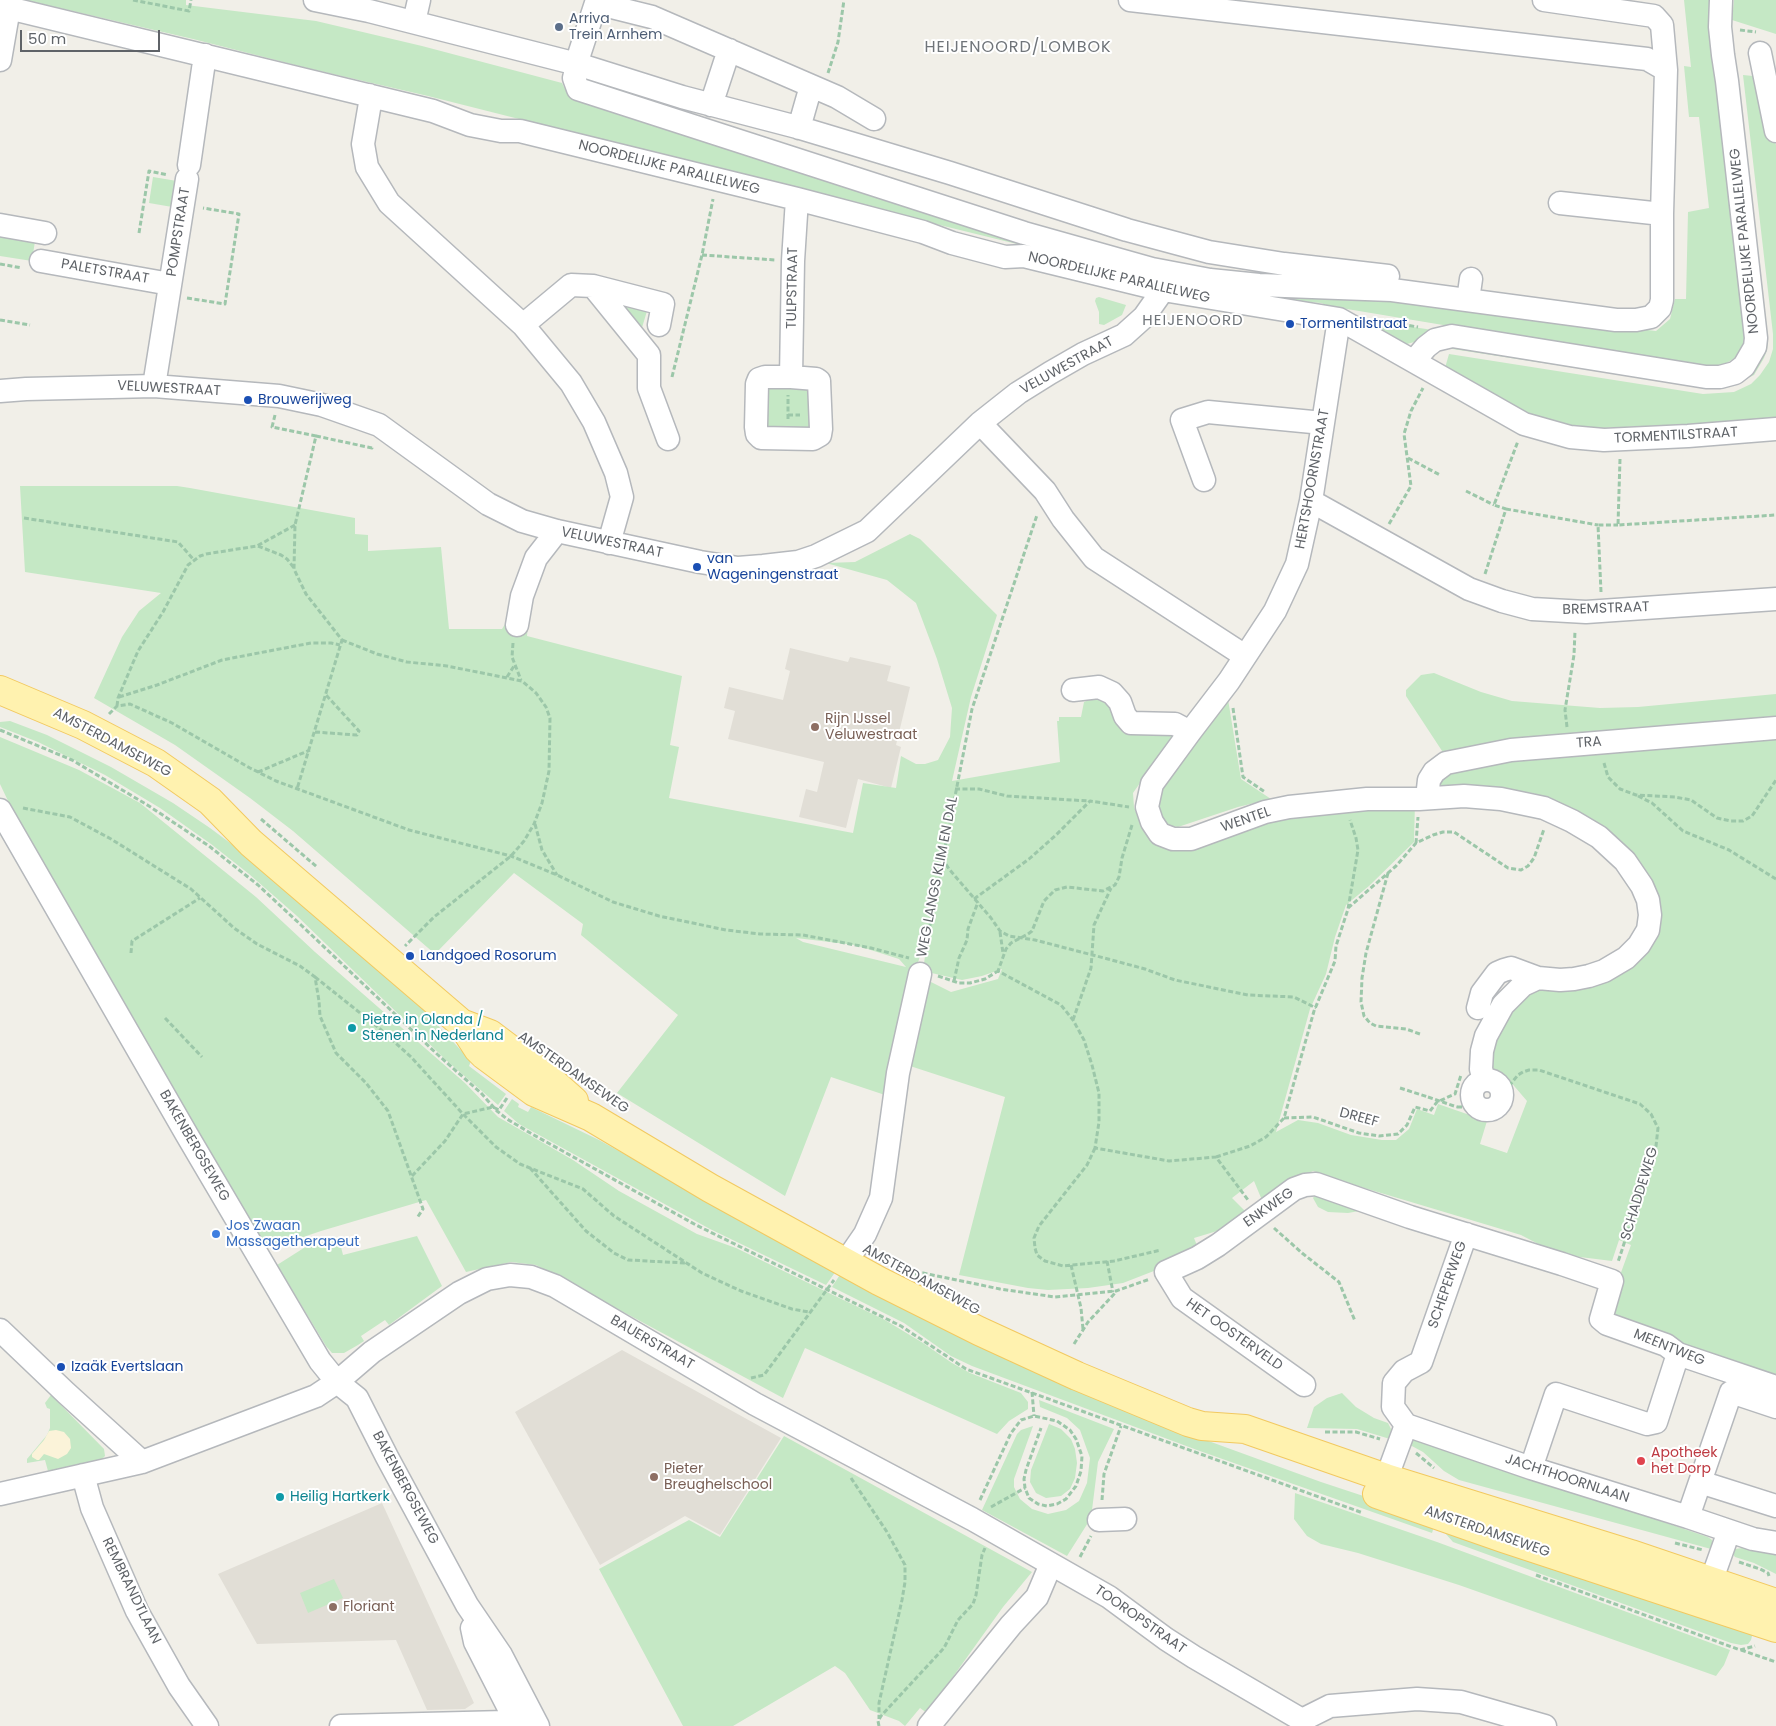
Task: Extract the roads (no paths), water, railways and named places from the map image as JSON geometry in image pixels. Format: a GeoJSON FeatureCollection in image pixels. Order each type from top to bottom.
{"type":"FeatureCollection","features":[{"type":"Feature","properties":{"kind":"main road","name":"AMSTERDAMSEWEG"},"geometry":{"type":"LineString","coordinates":[[0,690],[83,724],[156,763],[210,801],[238,830],[286,874],[461,1023],[484,1055],[534,1092],[591,1117],[710,1188],[845,1263],[978,1331],[1059,1368],[1188,1422],[1202,1426],[1245,1430],[1383,1486],[1503,1538],[1773,1591]]}},
{"type":"Feature","properties":{"kind":"main road","name":"AMSTERDAMSEWEG"},"geometry":{"type":"LineString","coordinates":[[0,709],[55,730],[143,776],[213,820],[238,830]]}},
{"type":"Feature","properties":{"kind":"main road","name":"AMSTERDAMSEWEG"},"geometry":{"type":"LineString","coordinates":[[1711,1580],[1776,1628]]}},
{"type":"Feature","properties":{"kind":"street"},"geometry":{"type":"LineString","coordinates":[[315,0],[414,22],[577,64],[950,173],[1127,230],[1209,252],[1284,264],[1396,277],[1416,293]]}},
{"type":"Feature","properties":{"kind":"street"},"geometry":{"type":"LineString","coordinates":[[414,22],[419,0]]}},
{"type":"Feature","properties":{"kind":"street"},"geometry":{"type":"LineString","coordinates":[[1130,0],[1647,59],[1666,70]]}},
{"type":"Feature","properties":{"kind":"street"},"geometry":{"type":"LineString","coordinates":[[874,119],[837,97],[652,17],[587,2],[574,78],[578,89],[1024,233],[1152,269],[1207,289],[1259,285],[1392,290],[1416,293],[1470,289],[1616,320],[1636,320],[1651,317],[1660,308],[1662,300],[1666,70],[1662,26],[1654,16],[1584,3],[1544,0]]}},
{"type":"Feature","properties":{"kind":"street","name":"NOORDELIJKE PARALLELWEG"},"geometry":{"type":"LineString","coordinates":[[4,7],[434,111],[470,125],[501,131],[520,131],[797,199],[922,232],[952,243],[1005,257],[1024,256],[1163,290],[1207,289],[1339,319],[1423,366],[1426,347],[1435,340],[1452,336],[1706,377],[1720,377],[1734,373],[1744,366],[1755,347],[1756,338],[1720,27],[1721,1]]}},
{"type":"Feature","properties":{"kind":"street"},"geometry":{"type":"LineString","coordinates":[[0,60],[4,7]]}},
{"type":"Feature","properties":{"kind":"street"},"geometry":{"type":"LineString","coordinates":[[1723,55],[1764,47],[1776,132]]}},
{"type":"Feature","properties":{"kind":"street"},"geometry":{"type":"LineString","coordinates":[[712,105],[730,50]]}},
{"type":"Feature","properties":{"kind":"street","name":"POMPSTRAAT"},"geometry":{"type":"LineString","coordinates":[[154,386],[167,287],[184,205],[205,55]]}},
{"type":"Feature","properties":{"kind":"street"},"geometry":{"type":"LineString","coordinates":[[799,128],[816,88]]}},
{"type":"Feature","properties":{"kind":"street"},"geometry":{"type":"LineString","coordinates":[[369,95],[370,104],[362,144],[367,167],[389,203],[523,326],[571,383],[594,422],[616,473],[622,497],[609,543]]}},
{"type":"Feature","properties":{"kind":"street","name":"TULPSTRAAT"},"geometry":{"type":"LineString","coordinates":[[790,385],[793,261],[797,199]]}},
{"type":"Feature","properties":{"kind":"street"},"geometry":{"type":"LineString","coordinates":[[1560,204],[1662,214]]}},
{"type":"Feature","properties":{"kind":"street"},"geometry":{"type":"LineString","coordinates":[[0,225],[45,233]]}},
{"type":"Feature","properties":{"kind":"street","name":"PALETSTRAAT"},"geometry":{"type":"LineString","coordinates":[[41,261],[167,287]]}},
{"type":"Feature","properties":{"kind":"street"},"geometry":{"type":"LineString","coordinates":[[523,326],[570,285],[593,286],[663,304],[659,325]]}},
{"type":"Feature","properties":{"kind":"street"},"geometry":{"type":"LineString","coordinates":[[593,286],[649,355],[649,388],[668,439]]}},
{"type":"Feature","properties":{"kind":"street","name":"VELUWESTRAAT"},"geometry":{"type":"LineString","coordinates":[[0,391],[154,386],[279,396],[322,405],[379,425],[488,504],[522,520],[556,531],[609,543],[738,568],[798,562],[816,556],[867,531],[980,423],[1018,393],[1050,373],[1083,354],[1124,335],[1144,317],[1163,290]]}},
{"type":"Feature","properties":{"kind":"street","name":"HERTSHOORNSTRAAT"},"geometry":{"type":"LineString","coordinates":[[1245,656],[1274,611],[1297,564],[1311,501],[1339,319]]}},
{"type":"Feature","properties":{"kind":"street","name":"TORMENTILSTRAAT"},"geometry":{"type":"LineString","coordinates":[[1423,366],[1524,424],[1570,437],[1620,440],[1776,430]]}},
{"type":"Feature","properties":{"kind":"street"},"geometry":{"type":"LineString","coordinates":[[1204,480],[1182,420],[1208,412],[1324,423]]}},
{"type":"Feature","properties":{"kind":"street"},"geometry":{"type":"LineString","coordinates":[[980,423],[1045,491],[1063,519],[1094,558],[1245,656],[1229,681],[1190,732],[1175,724],[1131,723],[1125,716],[1120,702],[1112,693],[1099,687],[1073,690]]}},
{"type":"Feature","properties":{"kind":"street","name":"BREMSTRAAT"},"geometry":{"type":"LineString","coordinates":[[1311,501],[1479,593],[1532,609],[1576,612],[1602,611],[1776,598]]}},
{"type":"Feature","properties":{"kind":"street"},"geometry":{"type":"LineString","coordinates":[[517,624],[522,596],[536,558],[556,531]]}},
{"type":"Feature","properties":{"kind":"street","name":"TRA"},"geometry":{"type":"LineString","coordinates":[[1427,798],[1428,780],[1434,772],[1446,763],[1511,750],[1776,728]]}},
{"type":"Feature","properties":{"kind":"street","name":"WENTEL"},"geometry":{"type":"LineString","coordinates":[[1190,732],[1152,784],[1142,809],[1160,834],[1173,839],[1191,840],[1265,812],[1289,807],[1367,799],[1464,796],[1501,799],[1550,810],[1572,820],[1599,837],[1625,861],[1642,886],[1648,900],[1650,915],[1648,930],[1639,945],[1626,958],[1604,970],[1574,979],[1538,978],[1511,968],[1504,970],[1497,973],[1482,993],[1478,1008]]}},
{"type":"Feature","properties":{"kind":"street","name":"BAKENBERGSEWEG"},"geometry":{"type":"LineString","coordinates":[[9,809],[187,1135],[320,1361],[337,1382],[357,1398],[387,1458],[467,1605],[475,1642],[526,1722]]}},
{"type":"Feature","properties":{"kind":"street","name":"WEG LANGS KLIM EN DAL"},"geometry":{"type":"LineString","coordinates":[[845,1263],[865,1234],[881,1198],[898,1073],[921,967]]}},
{"type":"Feature","properties":{"kind":"street"},"geometry":{"type":"LineString","coordinates":[[1465,1105],[1476,1084],[1493,1084],[1481,1069],[1482,1051],[1486,1036],[1502,1005],[1523,985],[1538,978]]}},
{"type":"Feature","properties":{"kind":"street","name":"ENKWEG"},"geometry":{"type":"LineString","coordinates":[[1166,1272],[1197,1258],[1218,1245],[1294,1190],[1305,1185],[1316,1184],[1410,1217],[1466,1234]]}},
{"type":"Feature","properties":{"kind":"street","name":"SCHEPERWEG"},"geometry":{"type":"LineString","coordinates":[[1402,1435],[1393,1407],[1394,1383],[1404,1371],[1421,1362],[1466,1234],[1612,1281],[1601,1319]]}},
{"type":"Feature","properties":{"kind":"street","name":"HET OOSTERVELD"},"geometry":{"type":"LineString","coordinates":[[1166,1272],[1182,1298],[1304,1385]]}},
{"type":"Feature","properties":{"kind":"street","name":"BAUERSTRAAT"},"geometry":{"type":"LineString","coordinates":[[337,1382],[372,1352],[458,1292],[487,1279],[510,1276],[531,1277],[555,1286],[755,1404],[972,1519]]}},
{"type":"Feature","properties":{"kind":"street","name":"MEENTWEG"},"geometry":{"type":"LineString","coordinates":[[1601,1319],[1607,1324],[1666,1345],[1678,1354],[1776,1387]]}},
{"type":"Feature","properties":{"kind":"street"},"geometry":{"type":"LineString","coordinates":[[0,1330],[142,1462]]}},
{"type":"Feature","properties":{"kind":"street"},"geometry":{"type":"LineString","coordinates":[[1531,1468],[1556,1394],[1647,1424],[1656,1422],[1678,1354]]}},
{"type":"Feature","properties":{"kind":"street"},"geometry":{"type":"LineString","coordinates":[[0,1494],[142,1462],[316,1396],[337,1382]]}},
{"type":"Feature","properties":{"kind":"street"},"geometry":{"type":"LineString","coordinates":[[1688,1517],[1732,1392],[1776,1407]]}},
{"type":"Feature","properties":{"kind":"street"},"geometry":{"type":"LineString","coordinates":[[1383,1486],[1402,1435]]}},
{"type":"Feature","properties":{"kind":"street","name":"JACHTHOORNLAAN"},"geometry":{"type":"LineString","coordinates":[[1402,1435],[1531,1468],[1752,1539],[1776,1543]]}},
{"type":"Feature","properties":{"kind":"street","name":"REMBRANDTLAAN"},"geometry":{"type":"LineString","coordinates":[[83,1476],[92,1508],[137,1611],[179,1686],[207,1726]]}},
{"type":"Feature","properties":{"kind":"street"},"geometry":{"type":"LineString","coordinates":[[1700,1482],[1776,1506]]}},
{"type":"Feature","properties":{"kind":"street","name":"TOOROPSTRAAT"},"geometry":{"type":"LineString","coordinates":[[972,1519],[1109,1597],[1166,1639],[1302,1723]]}},
{"type":"Feature","properties":{"kind":"street"},"geometry":{"type":"LineString","coordinates":[[1099,1520],[1125,1519]]}},
{"type":"Feature","properties":{"kind":"street"},"geometry":{"type":"LineString","coordinates":[[1711,1580],[1729,1531]]}},
{"type":"Feature","properties":{"kind":"street"},"geometry":{"type":"LineString","coordinates":[[929,1726],[1037,1597],[1051,1564]]}},
{"type":"Feature","properties":{"kind":"street"},"geometry":{"type":"LineString","coordinates":[[1302,1723],[1330,1706],[1417,1699],[1461,1702],[1545,1726]]}},
{"type":"Feature","properties":{"kind":"street"},"geometry":{"type":"LineString","coordinates":[[341,1726],[526,1722]]}},
{"type":"Feature","properties":{"kind":"place","name":"Arriva Trein Arnhem"},"geometry":{"type":"Point","coordinates":[559,27]}},
{"type":"Feature","properties":{"kind":"place","name":"Tormentilstraat"},"geometry":{"type":"Point","coordinates":[1290,324]}},
{"type":"Feature","properties":{"kind":"place","name":"Brouwerijweg"},"geometry":{"type":"Point","coordinates":[248,400]}},
{"type":"Feature","properties":{"kind":"place","name":"van Wageningenstraat"},"geometry":{"type":"Point","coordinates":[697,567]}},
{"type":"Feature","properties":{"kind":"place","name":"Rijn IJssel Veluwestraat"},"geometry":{"type":"Point","coordinates":[815,727]}},
{"type":"Feature","properties":{"kind":"place","name":"Landgoed Rosorum"},"geometry":{"type":"Point","coordinates":[410,956]}},
{"type":"Feature","properties":{"kind":"place","name":"Pietre in Olanda / Stenen in Nederland"},"geometry":{"type":"Point","coordinates":[352,1028]}},
{"type":"Feature","properties":{"kind":"place","name":"Jos Zwaan Massagetherapeut"},"geometry":{"type":"Point","coordinates":[216,1234]}},
{"type":"Feature","properties":{"kind":"place","name":"Izaäk Evertslaan"},"geometry":{"type":"Point","coordinates":[61,1367]}},
{"type":"Feature","properties":{"kind":"place","name":"Apotheek het Dorp"},"geometry":{"type":"Point","coordinates":[1641,1461]}},
{"type":"Feature","properties":{"kind":"place","name":"Pieter Breughelschool"},"geometry":{"type":"Point","coordinates":[654,1477]}},
{"type":"Feature","properties":{"kind":"place","name":"Heilig Hartkerk"},"geometry":{"type":"Point","coordinates":[280,1497]}},
{"type":"Feature","properties":{"kind":"place","name":"Floriant"},"geometry":{"type":"Point","coordinates":[333,1607]}},
{"type":"Feature","properties":{"kind":"district","name":"HEIJENOORD/LOMBOK"},"geometry":{"type":"Point","coordinates":[1018,48]}},
{"type":"Feature","properties":{"kind":"district","name":"HEIJENOORD"},"geometry":{"type":"Point","coordinates":[1193,321]}}]}
